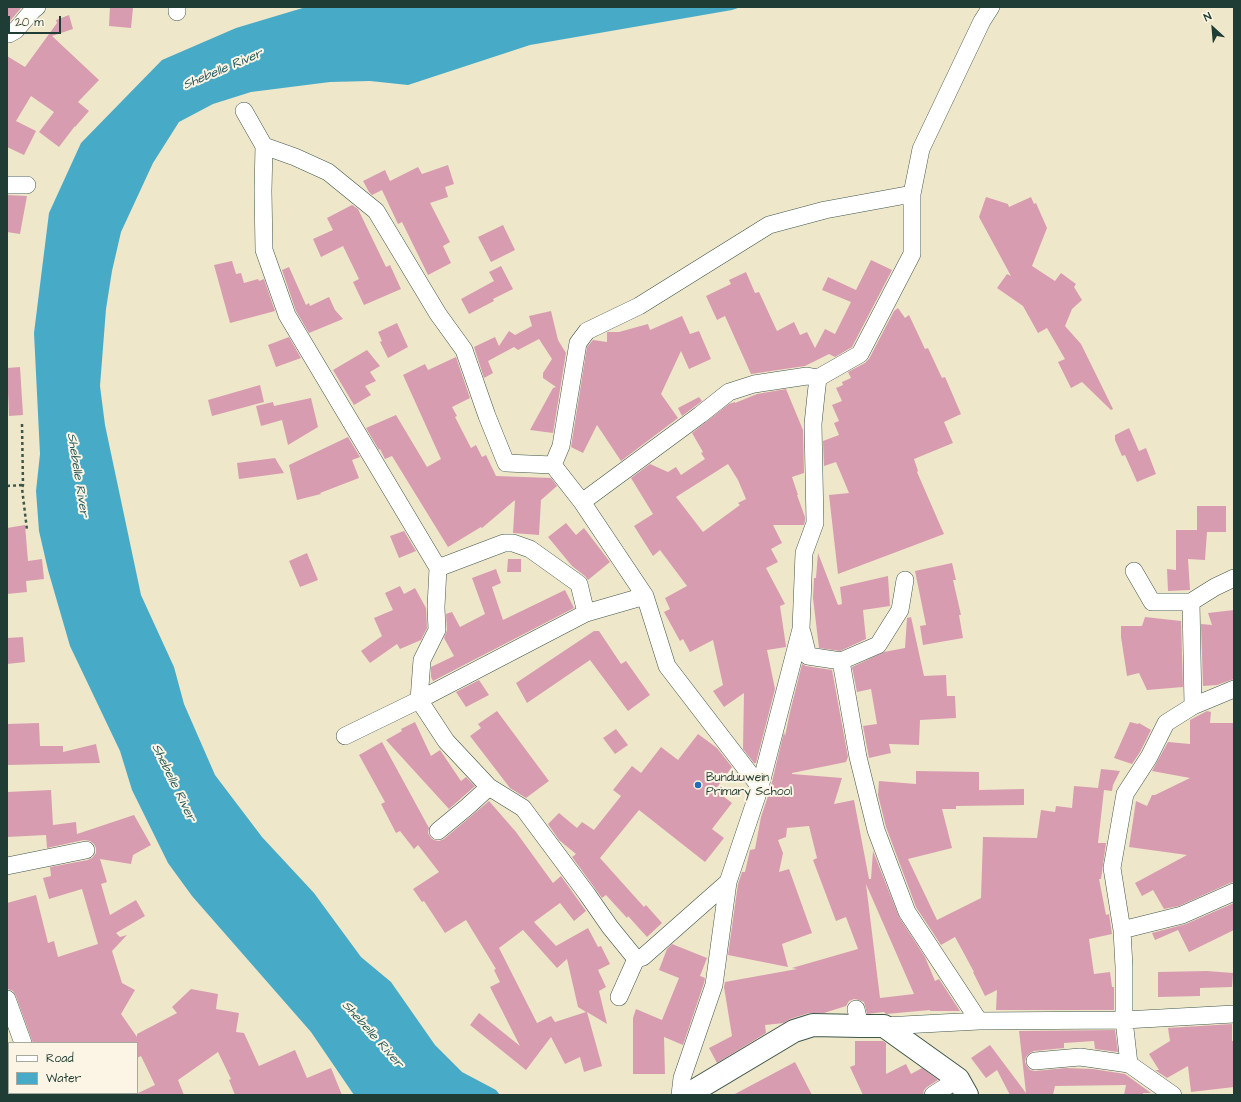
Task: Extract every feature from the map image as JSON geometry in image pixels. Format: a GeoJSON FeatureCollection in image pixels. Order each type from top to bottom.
{"type":"FeatureCollection","features":[{"type":"Feature","properties":{"kind":"street"},"geometry":{"type":"LineString","coordinates":[[7,34],[16,30],[37,7]]}},
{"type":"Feature","properties":{"kind":"street"},"geometry":{"type":"LineString","coordinates":[[582,502],[700,415],[728,392],[754,384],[807,376],[818,378],[860,354],[912,254],[912,194],[921,149],[982,22],[991,7]]}},
{"type":"Feature","properties":{"kind":"street"},"geometry":{"type":"LineString","coordinates":[[244,111],[264,146],[264,250],[287,315],[438,568],[436,607],[437,630],[422,660],[419,700],[446,741],[489,787],[523,808],[610,927],[636,959]]}},
{"type":"Feature","properties":{"kind":"street"},"geometry":{"type":"LineString","coordinates":[[264,146],[296,157],[328,172],[376,211],[438,314],[464,350],[487,416],[506,463],[553,465],[582,502],[645,596],[667,666],[760,787]]}},
{"type":"Feature","properties":{"kind":"street"},"geometry":{"type":"LineString","coordinates":[[7,184],[27,185]]}},
{"type":"Feature","properties":{"kind":"street"},"geometry":{"type":"LineString","coordinates":[[553,465],[561,446],[578,343],[587,331],[639,306],[769,225],[826,210],[912,194]]}},
{"type":"Feature","properties":{"kind":"street"},"geometry":{"type":"LineString","coordinates":[[680,1095],[682,1078],[714,985],[728,882],[760,787],[801,629],[804,554],[815,523],[813,424],[818,378]]}},
{"type":"Feature","properties":{"kind":"street"},"geometry":{"type":"LineString","coordinates":[[438,568],[504,543],[513,543],[530,549],[579,584],[586,613]]}},
{"type":"Feature","properties":{"kind":"street"},"geometry":{"type":"LineString","coordinates":[[1134,571],[1152,602],[1191,602],[1215,587],[1234,578]]}},
{"type":"Feature","properties":{"kind":"street"},"geometry":{"type":"LineString","coordinates":[[801,629],[808,656],[841,661],[878,645],[900,610],[905,580]]}},
{"type":"Feature","properties":{"kind":"street"},"geometry":{"type":"LineString","coordinates":[[345,736],[419,700],[586,613],[645,596]]}},
{"type":"Feature","properties":{"kind":"street"},"geometry":{"type":"LineString","coordinates":[[1191,602],[1193,706]]}},
{"type":"Feature","properties":{"kind":"street"},"geometry":{"type":"LineString","coordinates":[[841,661],[858,757],[878,838],[907,912],[979,1021]]}},
{"type":"Feature","properties":{"kind":"street"},"geometry":{"type":"LineString","coordinates":[[1129,1064],[1124,1020],[1122,930],[1112,868],[1125,794],[1155,756],[1166,723],[1193,706],[1234,689]]}},
{"type":"Feature","properties":{"kind":"street"},"geometry":{"type":"LineString","coordinates":[[438,831],[489,787]]}},
{"type":"Feature","properties":{"kind":"street"},"geometry":{"type":"LineString","coordinates":[[7,866],[86,850]]}},
{"type":"Feature","properties":{"kind":"street"},"geometry":{"type":"LineString","coordinates":[[619,997],[636,959],[643,957],[728,882]]}},
{"type":"Feature","properties":{"kind":"street"},"geometry":{"type":"LineString","coordinates":[[1122,930],[1182,915],[1234,892]]}},
{"type":"Feature","properties":{"kind":"street"},"geometry":{"type":"LineString","coordinates":[[7,999],[23,1042]]}},
{"type":"Feature","properties":{"kind":"street"},"geometry":{"type":"LineString","coordinates":[[687,1095],[794,1031],[814,1025],[858,1018],[884,1026],[979,1021],[1124,1020],[1234,1014]]}},
{"type":"Feature","properties":{"kind":"street"},"geometry":{"type":"LineString","coordinates":[[884,1026],[962,1087]]}},
{"type":"Feature","properties":{"kind":"street"},"geometry":{"type":"LineString","coordinates":[[1035,1061],[1080,1058],[1129,1064],[1173,1095]]}},
{"type":"Feature","properties":{"kind":"street"},"geometry":{"type":"LineString","coordinates":[[933,1095],[962,1087]]}},
{"type":"Feature","properties":{"kind":"path"},"geometry":{"type":"LineString","coordinates":[[22,424],[22,488],[27,530]]}},
{"type":"Feature","properties":{"kind":"path"},"geometry":{"type":"LineString","coordinates":[[7,486],[23,485]]}},
{"type":"Feature","properties":{"kind":"water","name":"Shebelle River"},"geometry":{"type":"Polygon","coordinates":[[[306,7],[741,7],[732,10],[530,45],[408,85],[370,81],[330,82],[251,92],[213,104],[179,122],[153,163],[121,232],[112,271],[106,309],[100,386],[105,425],[141,595],[174,667],[184,704],[215,775],[262,837],[314,893],[361,957],[391,982],[435,1045],[462,1072],[496,1090],[500,1095],[354,1095],[311,1032],[192,896],[168,863],[132,790],[120,751],[70,646],[48,570],[39,531],[36,491],[40,454],[34,333],[49,213],[81,143],[162,60],[236,28],[306,7]]]}},
{"type":"Feature","properties":{"kind":"building"},"geometry":{"type":"Polygon","coordinates":[[[7,7],[22,7],[10,21],[7,19],[7,7]]]}},
{"type":"Feature","properties":{"kind":"building"},"geometry":{"type":"Polygon","coordinates":[[[110,7],[133,8],[131,28],[109,26],[110,7]]]}},
{"type":"Feature","properties":{"kind":"building"},"geometry":{"type":"Polygon","coordinates":[[[69,15],[73,29],[52,36],[99,80],[78,102],[89,111],[59,147],[39,132],[54,112],[31,96],[16,121],[36,131],[24,155],[7,147],[7,56],[25,67],[57,23],[56,20],[69,15]]]}},
{"type":"Feature","properties":{"kind":"building"},"geometry":{"type":"Polygon","coordinates":[[[448,165],[454,184],[445,187],[448,197],[430,203],[450,242],[443,246],[451,263],[428,275],[402,222],[398,224],[382,190],[372,195],[363,181],[385,170],[390,181],[418,167],[422,174],[448,165]]]}},
{"type":"Feature","properties":{"kind":"building"},"geometry":{"type":"Polygon","coordinates":[[[7,195],[27,196],[20,234],[7,232],[7,195]]]}},
{"type":"Feature","properties":{"kind":"building"},"geometry":{"type":"Polygon","coordinates":[[[986,197],[1008,204],[1009,207],[1031,197],[1034,204],[1036,203],[1047,228],[1032,266],[1055,281],[1061,273],[1076,284],[1074,287],[1082,300],[1072,309],[1065,326],[1081,344],[1113,409],[1111,410],[1082,382],[1071,388],[1058,362],[1065,359],[1047,328],[1038,333],[1023,306],[997,288],[1007,274],[1011,276],[979,217],[986,197]]]}},
{"type":"Feature","properties":{"kind":"building"},"geometry":{"type":"Polygon","coordinates":[[[352,205],[358,209],[386,267],[390,265],[401,289],[364,305],[353,282],[359,279],[343,246],[321,257],[313,239],[333,230],[327,218],[352,205]]]}},
{"type":"Feature","properties":{"kind":"building"},"geometry":{"type":"Polygon","coordinates":[[[503,225],[515,250],[491,262],[478,237],[503,225]]]}},
{"type":"Feature","properties":{"kind":"building"},"geometry":{"type":"Polygon","coordinates":[[[871,260],[892,270],[852,347],[835,357],[829,354],[805,366],[751,374],[725,316],[717,320],[706,296],[731,284],[729,280],[746,272],[755,293],[759,292],[777,331],[794,322],[800,335],[807,332],[815,348],[825,329],[835,334],[851,302],[822,290],[828,277],[856,290],[871,260]]]}},
{"type":"Feature","properties":{"kind":"building"},"geometry":{"type":"Polygon","coordinates":[[[232,261],[236,274],[241,273],[244,283],[264,279],[275,311],[230,323],[214,265],[232,261]]]}},
{"type":"Feature","properties":{"kind":"building"},"geometry":{"type":"Polygon","coordinates":[[[501,266],[513,289],[469,314],[461,299],[494,281],[489,272],[501,266]]]}},
{"type":"Feature","properties":{"kind":"building"},"geometry":{"type":"Polygon","coordinates":[[[289,267],[306,305],[309,303],[310,306],[329,297],[335,310],[343,319],[309,333],[296,311],[282,270],[289,267]]]}},
{"type":"Feature","properties":{"kind":"building"},"geometry":{"type":"Polygon","coordinates":[[[898,308],[905,318],[909,315],[925,349],[928,348],[942,378],[945,377],[961,414],[944,422],[953,443],[914,459],[917,472],[944,534],[838,574],[829,495],[849,493],[836,462],[824,466],[823,441],[839,435],[834,423],[839,421],[832,405],[842,401],[836,388],[843,385],[842,382],[851,378],[848,372],[865,363],[869,359],[894,311],[898,308]]]}},
{"type":"Feature","properties":{"kind":"building"},"geometry":{"type":"Polygon","coordinates":[[[551,311],[558,340],[566,353],[553,433],[530,430],[553,388],[556,387],[543,378],[543,373],[552,359],[539,339],[518,350],[514,347],[488,361],[493,373],[484,378],[474,347],[495,337],[499,346],[509,331],[515,335],[532,326],[529,316],[551,311]]]}},
{"type":"Feature","properties":{"kind":"building"},"geometry":{"type":"Polygon","coordinates":[[[682,316],[690,334],[699,331],[711,359],[689,369],[681,351],[661,394],[678,418],[621,461],[597,425],[583,453],[571,447],[587,347],[593,340],[607,342],[607,332],[619,332],[648,324],[650,330],[682,316]]]}},
{"type":"Feature","properties":{"kind":"building"},"geometry":{"type":"Polygon","coordinates":[[[397,323],[408,347],[388,358],[380,342],[382,341],[378,332],[397,323]]]}},
{"type":"Feature","properties":{"kind":"building"},"geometry":{"type":"Polygon","coordinates":[[[289,337],[301,358],[276,367],[268,345],[289,337]]]}},
{"type":"Feature","properties":{"kind":"building"},"geometry":{"type":"Polygon","coordinates":[[[367,350],[380,366],[370,372],[376,381],[365,386],[371,395],[354,405],[333,370],[367,350]]]}},
{"type":"Feature","properties":{"kind":"building"},"geometry":{"type":"Polygon","coordinates":[[[456,357],[470,398],[452,407],[457,416],[455,417],[471,448],[476,445],[482,457],[486,455],[496,476],[551,478],[557,486],[541,500],[539,535],[513,533],[515,500],[482,528],[481,527],[448,547],[392,456],[385,459],[366,428],[396,415],[427,467],[441,459],[403,375],[425,364],[428,370],[456,357]]]}},
{"type":"Feature","properties":{"kind":"building"},"geometry":{"type":"Polygon","coordinates":[[[20,367],[23,415],[9,416],[7,368],[20,367]]]}},
{"type":"Feature","properties":{"kind":"building"},"geometry":{"type":"Polygon","coordinates":[[[260,385],[264,402],[212,416],[208,400],[260,385]]]}},
{"type":"Feature","properties":{"kind":"building"},"geometry":{"type":"Polygon","coordinates":[[[786,389],[803,430],[804,473],[792,477],[805,521],[804,525],[773,525],[782,543],[771,549],[778,562],[766,568],[785,604],[780,606],[786,647],[767,650],[775,689],[756,763],[754,763],[743,749],[744,693],[724,707],[713,691],[723,685],[713,640],[690,652],[683,639],[680,641],[664,612],[670,609],[665,598],[687,586],[660,550],[653,556],[634,526],[653,514],[631,478],[650,464],[668,472],[676,467],[681,475],[705,459],[701,453],[703,452],[692,433],[729,404],[757,394],[786,389]],[[728,464],[676,497],[703,532],[740,505],[738,503],[746,499],[738,480],[728,464]]]}},
{"type":"Feature","properties":{"kind":"building"},"geometry":{"type":"Polygon","coordinates":[[[699,397],[702,401],[682,416],[678,408],[699,397]]]}},
{"type":"Feature","properties":{"kind":"building"},"geometry":{"type":"Polygon","coordinates":[[[311,398],[318,427],[288,445],[282,420],[261,426],[256,406],[273,402],[274,406],[311,398]]]}},
{"type":"Feature","properties":{"kind":"building"},"geometry":{"type":"Polygon","coordinates":[[[1129,428],[1139,451],[1146,448],[1156,474],[1137,482],[1125,455],[1122,456],[1115,440],[1115,435],[1129,428]]]}},
{"type":"Feature","properties":{"kind":"building"},"geometry":{"type":"Polygon","coordinates":[[[348,437],[360,457],[352,460],[359,478],[320,493],[321,494],[297,500],[289,465],[348,437]]]}},
{"type":"Feature","properties":{"kind":"building"},"geometry":{"type":"Polygon","coordinates":[[[275,458],[284,473],[239,479],[237,463],[275,458]]]}},
{"type":"Feature","properties":{"kind":"building"},"geometry":{"type":"Polygon","coordinates":[[[1197,506],[1226,506],[1226,532],[1207,532],[1205,560],[1188,559],[1190,590],[1168,591],[1167,569],[1176,570],[1176,530],[1197,530],[1197,506]]]}},
{"type":"Feature","properties":{"kind":"building"},"geometry":{"type":"Polygon","coordinates":[[[566,523],[576,535],[584,528],[610,562],[588,580],[572,566],[548,537],[566,523]]]}},
{"type":"Feature","properties":{"kind":"building"},"geometry":{"type":"Polygon","coordinates":[[[25,525],[28,561],[42,559],[44,579],[26,581],[27,592],[7,594],[7,528],[25,525]]]}},
{"type":"Feature","properties":{"kind":"building"},"geometry":{"type":"Polygon","coordinates":[[[404,531],[416,551],[399,558],[390,536],[404,531]]]}},
{"type":"Feature","properties":{"kind":"building"},"geometry":{"type":"Polygon","coordinates":[[[307,553],[318,580],[300,587],[289,561],[307,553]]]}},
{"type":"Feature","properties":{"kind":"building"},"geometry":{"type":"Polygon","coordinates":[[[818,553],[838,605],[842,604],[840,587],[888,576],[890,606],[863,610],[866,639],[840,651],[819,648],[813,598],[814,578],[816,578],[818,553]]]}},
{"type":"Feature","properties":{"kind":"building"},"geometry":{"type":"Polygon","coordinates":[[[508,559],[521,559],[521,572],[507,572],[508,559]]]}},
{"type":"Feature","properties":{"kind":"building"},"geometry":{"type":"Polygon","coordinates":[[[952,563],[956,580],[953,580],[961,615],[959,615],[963,638],[923,645],[920,626],[926,625],[915,571],[952,563]]]}},
{"type":"Feature","properties":{"kind":"building"},"geometry":{"type":"Polygon","coordinates":[[[496,569],[501,583],[492,587],[503,620],[565,590],[574,608],[433,681],[431,677],[431,667],[454,656],[444,638],[447,630],[446,614],[452,612],[460,627],[485,614],[472,578],[496,569]]]}},
{"type":"Feature","properties":{"kind":"building"},"geometry":{"type":"Polygon","coordinates":[[[400,586],[404,594],[415,588],[426,608],[427,628],[421,640],[400,649],[397,644],[370,663],[361,651],[382,636],[374,618],[393,610],[385,593],[400,586]]]}},
{"type":"Feature","properties":{"kind":"building"},"geometry":{"type":"Polygon","coordinates":[[[1234,610],[1234,679],[1217,685],[1203,686],[1201,624],[1212,625],[1208,613],[1234,610]]]}},
{"type":"Feature","properties":{"kind":"building"},"geometry":{"type":"Polygon","coordinates":[[[911,617],[924,676],[946,675],[947,696],[955,696],[956,718],[920,720],[919,745],[889,744],[891,753],[869,758],[863,726],[877,724],[871,689],[857,692],[852,667],[884,652],[905,648],[907,618],[911,617]]]}},
{"type":"Feature","properties":{"kind":"building"},"geometry":{"type":"Polygon","coordinates":[[[1145,617],[1181,621],[1183,687],[1147,690],[1139,673],[1127,676],[1121,637],[1121,626],[1142,626],[1145,617]]]}},
{"type":"Feature","properties":{"kind":"building"},"geometry":{"type":"Polygon","coordinates":[[[594,631],[599,631],[621,664],[626,661],[650,695],[628,711],[590,660],[527,703],[516,683],[594,631]]]}},
{"type":"Feature","properties":{"kind":"building"},"geometry":{"type":"Polygon","coordinates":[[[23,637],[25,662],[7,664],[7,638],[23,637]]]}},
{"type":"Feature","properties":{"kind":"building"},"geometry":{"type":"Polygon","coordinates":[[[802,664],[832,670],[848,757],[846,762],[792,774],[842,778],[834,804],[854,800],[869,879],[871,879],[873,851],[899,917],[925,957],[935,981],[939,979],[960,1011],[930,1010],[886,1014],[884,1012],[867,1014],[864,1002],[854,999],[849,1001],[846,1006],[824,1013],[809,1013],[790,1019],[784,1023],[765,1025],[766,1033],[717,1063],[709,1048],[732,1036],[724,987],[725,982],[797,969],[792,968],[858,949],[846,917],[836,921],[813,860],[817,858],[809,826],[787,828],[786,837],[778,840],[783,853],[779,872],[789,869],[812,933],[782,944],[788,967],[728,955],[738,884],[742,872],[745,872],[750,850],[755,849],[761,817],[770,790],[784,732],[785,736],[802,664]],[[866,884],[880,998],[914,994],[866,884]]]}},
{"type":"Feature","properties":{"kind":"building"},"geometry":{"type":"Polygon","coordinates":[[[479,680],[489,695],[466,707],[456,692],[479,680]]]}},
{"type":"Feature","properties":{"kind":"building"},"geometry":{"type":"Polygon","coordinates":[[[497,711],[549,781],[526,798],[510,788],[470,736],[481,728],[478,724],[497,711]]]}},
{"type":"Feature","properties":{"kind":"building"},"geometry":{"type":"Polygon","coordinates":[[[1207,711],[1211,712],[1210,723],[1234,723],[1234,882],[1179,906],[1164,909],[1153,890],[1142,896],[1135,883],[1187,855],[1129,847],[1136,801],[1147,806],[1152,795],[1155,795],[1190,778],[1152,771],[1168,742],[1190,744],[1190,720],[1207,711]]]}},
{"type":"Feature","properties":{"kind":"building"},"geometry":{"type":"Polygon","coordinates":[[[415,722],[431,756],[440,750],[461,781],[466,777],[475,786],[449,809],[386,740],[402,731],[401,729],[415,722]]]}},
{"type":"Feature","properties":{"kind":"building"},"geometry":{"type":"Polygon","coordinates":[[[1130,722],[1139,723],[1151,730],[1132,764],[1114,758],[1130,722]]]}},
{"type":"Feature","properties":{"kind":"building"},"geometry":{"type":"Polygon","coordinates":[[[39,723],[40,746],[63,746],[63,752],[96,744],[100,763],[7,765],[7,724],[39,723]]]}},
{"type":"Feature","properties":{"kind":"building"},"geometry":{"type":"Polygon","coordinates":[[[616,729],[628,745],[615,754],[603,738],[616,729]]]}},
{"type":"Feature","properties":{"kind":"building"},"geometry":{"type":"Polygon","coordinates":[[[698,734],[717,748],[732,767],[715,790],[732,803],[712,829],[724,838],[705,862],[639,810],[600,858],[644,907],[646,905],[662,923],[647,937],[606,895],[602,898],[572,857],[576,854],[559,840],[548,824],[559,813],[577,828],[582,822],[594,830],[621,796],[613,790],[632,766],[641,773],[661,747],[678,760],[698,734]]]}},
{"type":"Feature","properties":{"kind":"building"},"geometry":{"type":"Polygon","coordinates":[[[382,742],[429,828],[428,833],[434,840],[439,841],[444,839],[489,801],[516,832],[553,883],[561,876],[586,911],[574,921],[560,903],[534,922],[556,946],[588,928],[598,947],[601,946],[610,964],[598,970],[606,987],[599,991],[607,1024],[587,1012],[602,1066],[584,1072],[580,1057],[565,1064],[551,1037],[526,1070],[470,1025],[479,1013],[520,1046],[490,987],[500,982],[494,970],[496,969],[466,920],[445,933],[424,901],[422,902],[413,889],[439,872],[418,845],[414,849],[400,831],[396,833],[381,804],[385,802],[359,755],[382,742]],[[523,930],[499,948],[537,1023],[551,1016],[555,1022],[586,1012],[578,1007],[567,959],[557,968],[523,930]]]}},
{"type":"Feature","properties":{"kind":"building"},"geometry":{"type":"Polygon","coordinates":[[[1101,769],[1120,771],[1113,785],[1112,791],[1104,790],[1098,843],[1106,843],[1101,879],[1099,879],[1106,915],[1109,914],[1112,934],[1089,939],[1094,974],[1110,972],[1112,987],[1114,987],[1114,1010],[996,1010],[997,990],[985,996],[955,937],[941,945],[916,907],[886,827],[878,795],[879,781],[916,784],[916,771],[979,772],[979,790],[1024,789],[1024,805],[956,806],[956,809],[942,809],[952,848],[908,859],[937,920],[981,898],[983,837],[1037,838],[1041,810],[1055,812],[1056,806],[1072,808],[1074,786],[1098,788],[1101,769]]]}},
{"type":"Feature","properties":{"kind":"building"},"geometry":{"type":"Polygon","coordinates":[[[51,790],[53,825],[76,822],[77,834],[134,815],[151,845],[133,855],[131,864],[100,859],[107,882],[101,884],[110,915],[136,900],[145,916],[116,933],[120,937],[127,935],[112,951],[122,983],[135,990],[121,1014],[137,1037],[137,1034],[177,1013],[172,1007],[191,989],[218,994],[216,1009],[239,1013],[236,1032],[244,1033],[259,1066],[295,1050],[307,1078],[331,1068],[342,1095],[235,1095],[229,1080],[231,1079],[218,1052],[178,1080],[184,1095],[134,1095],[155,1085],[141,1056],[138,1058],[138,1042],[33,1042],[16,996],[13,991],[8,989],[7,903],[36,895],[48,943],[54,941],[58,957],[98,944],[82,889],[49,899],[43,878],[51,876],[50,867],[92,858],[96,853],[96,848],[90,841],[84,840],[47,848],[46,835],[7,837],[7,792],[51,790]]]}},
{"type":"Feature","properties":{"kind":"building"},"geometry":{"type":"Polygon","coordinates":[[[1234,903],[1234,930],[1189,952],[1178,930],[1155,940],[1152,933],[1186,924],[1234,903]]]}},
{"type":"Feature","properties":{"kind":"building"},"geometry":{"type":"Polygon","coordinates":[[[672,944],[707,958],[700,976],[705,978],[704,983],[683,1045],[664,1037],[665,1074],[633,1074],[633,1018],[636,1009],[662,1020],[679,978],[659,970],[667,949],[672,944]]]}},
{"type":"Feature","properties":{"kind":"building"},"geometry":{"type":"Polygon","coordinates":[[[1207,971],[1233,973],[1232,987],[1200,988],[1200,996],[1158,997],[1158,972],[1207,971]]]}},
{"type":"Feature","properties":{"kind":"building"},"geometry":{"type":"Polygon","coordinates":[[[1232,1024],[1232,1041],[1234,1041],[1234,1087],[1191,1092],[1188,1066],[1167,1078],[1155,1070],[1159,1070],[1149,1054],[1170,1041],[1168,1028],[1232,1024]]]}},
{"type":"Feature","properties":{"kind":"building"},"geometry":{"type":"Polygon","coordinates":[[[1115,1030],[1118,1052],[1095,1049],[1094,1041],[1064,1043],[1064,1048],[1034,1051],[1026,1057],[1025,1062],[1030,1070],[1035,1071],[1066,1068],[1093,1069],[1125,1074],[1151,1093],[1143,1093],[1143,1095],[1124,1095],[1126,1085],[1055,1086],[1053,1095],[1010,1095],[997,1070],[986,1078],[971,1058],[990,1045],[1026,1093],[1019,1031],[1115,1030]]]}},
{"type":"Feature","properties":{"kind":"building"},"geometry":{"type":"Polygon","coordinates":[[[855,1041],[883,1041],[886,1043],[886,1074],[906,1064],[911,1074],[922,1068],[938,1080],[924,1090],[923,1095],[863,1095],[850,1067],[855,1065],[855,1041]]]}},
{"type":"Feature","properties":{"kind":"building"},"geometry":{"type":"Polygon","coordinates":[[[795,1062],[812,1095],[733,1095],[795,1062]]]}},
{"type":"Feature","properties":{"kind":"place","name":"Bunduuwein Primary School"},"geometry":{"type":"Point","coordinates":[698,785]}}]}
